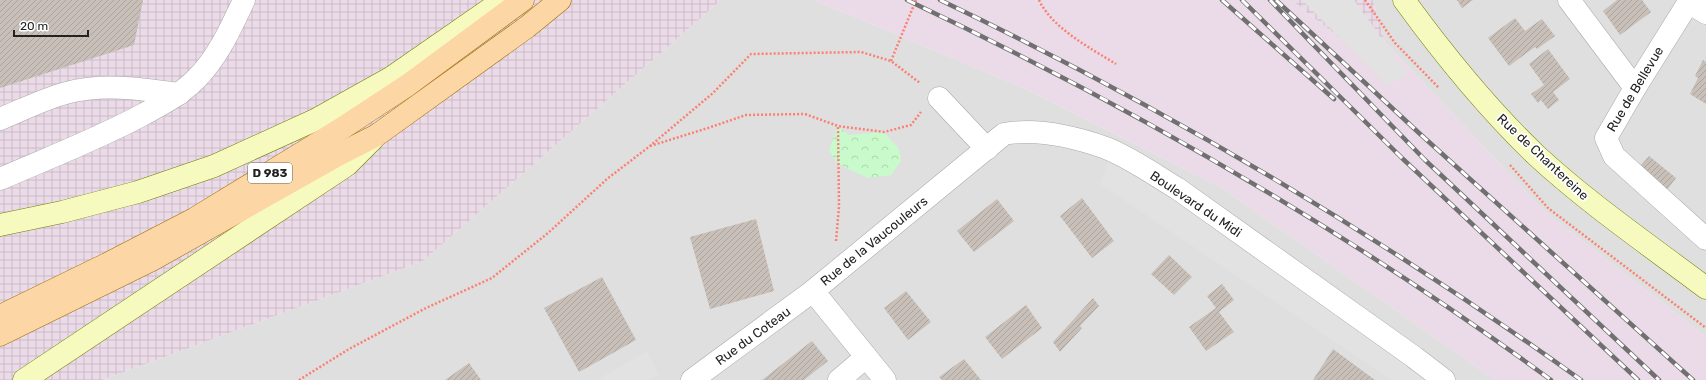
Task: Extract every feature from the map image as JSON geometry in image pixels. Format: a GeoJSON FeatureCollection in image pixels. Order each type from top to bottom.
{"type":"FeatureCollection","features":[{"type":"Feature","properties":{"kind":"main road"},"geometry":{"type":"LineString","coordinates":[[0,225],[62,212],[138,192],[214,166],[315,120],[392,77],[503,0]]}},
{"type":"Feature","properties":{"kind":"main road","name":"D 983"},"geometry":{"type":"LineString","coordinates":[[0,316],[107,264],[194,219],[341,129],[401,90],[523,0]]}},
{"type":"Feature","properties":{"kind":"main road","name":"D 983"},"geometry":{"type":"LineString","coordinates":[[0,335],[152,260],[338,155],[377,135],[520,31],[560,0]]}},
{"type":"Feature","properties":{"kind":"main road","name":"Rue de Chantereine"},"geometry":{"type":"LineString","coordinates":[[1404,0],[1458,71],[1498,116],[1536,154],[1583,196],[1706,288]]}},
{"type":"Feature","properties":{"kind":"main road"},"geometry":{"type":"LineString","coordinates":[[24,380],[347,165],[377,135]]}},
{"type":"Feature","properties":{"kind":"street"},"geometry":{"type":"LineString","coordinates":[[0,179],[121,126],[179,94],[196,80],[212,60],[231,28],[244,0]]}},
{"type":"Feature","properties":{"kind":"street"},"geometry":{"type":"LineString","coordinates":[[1570,0],[1635,88]]}},
{"type":"Feature","properties":{"kind":"street","name":"Rue de Bellevue"},"geometry":{"type":"LineString","coordinates":[[1695,5],[1635,88],[1606,138],[1614,156],[1706,239]]}},
{"type":"Feature","properties":{"kind":"street"},"geometry":{"type":"LineString","coordinates":[[0,119],[66,93],[93,88],[134,88],[179,94]]}},
{"type":"Feature","properties":{"kind":"street"},"geometry":{"type":"LineString","coordinates":[[939,98],[987,149]]}},
{"type":"Feature","properties":{"kind":"street","name":"Boulevard du Midi"},"geometry":{"type":"LineString","coordinates":[[987,149],[1004,134],[1014,132],[1066,136],[1107,149],[1139,165],[1178,189],[1408,352],[1444,380]]}},
{"type":"Feature","properties":{"kind":"street","name":"Rue de la Vaucouleurs"},"geometry":{"type":"LineString","coordinates":[[885,380],[813,291],[987,149]]}},
{"type":"Feature","properties":{"kind":"street","name":"Rue du Coteau"},"geometry":{"type":"LineString","coordinates":[[692,380],[813,291]]}},
{"type":"Feature","properties":{"kind":"street"},"geometry":{"type":"LineString","coordinates":[[839,380],[866,357]]}},
{"type":"Feature","properties":{"kind":"path"},"geometry":{"type":"LineString","coordinates":[[891,60],[916,0]]}},
{"type":"Feature","properties":{"kind":"path"},"geometry":{"type":"LineString","coordinates":[[1039,0],[1043,9],[1070,35],[1116,64]]}},
{"type":"Feature","properties":{"kind":"path"},"geometry":{"type":"LineString","coordinates":[[299,380],[349,349],[426,308],[492,278],[548,233],[607,179],[650,146],[713,93],[751,54],[861,52],[891,60],[939,98],[922,112],[911,125],[884,132],[838,126],[804,114],[746,115],[650,146]]}},
{"type":"Feature","properties":{"kind":"path"},"geometry":{"type":"LineString","coordinates":[[838,126],[839,207],[836,256],[841,268]]}},
{"type":"Feature","properties":{"kind":"shaded area"},"geometry":{"type":"Polygon","coordinates":[[[0,0],[721,0],[423,261],[102,380],[0,380],[0,0]]]}},
{"type":"Feature","properties":{"kind":"shaded area"},"geometry":{"type":"Polygon","coordinates":[[[721,0],[814,0],[1026,89],[1220,187],[1495,380],[102,380],[423,261],[721,0]]]}},
{"type":"Feature","properties":{"kind":"shaded area"},"geometry":{"type":"Polygon","coordinates":[[[814,0],[1291,0],[1346,43],[1385,42],[1544,211],[1706,337],[1706,380],[1495,380],[1220,187],[1026,89],[814,0]]]}},
{"type":"Feature","properties":{"kind":"shaded area"},"geometry":{"type":"Polygon","coordinates":[[[1291,0],[1373,0],[1385,42],[1346,43],[1291,0]]]}},
{"type":"Feature","properties":{"kind":"shaded area"},"geometry":{"type":"Polygon","coordinates":[[[1302,0],[1354,0],[1408,75],[1387,85],[1302,0]]]}},
{"type":"Feature","properties":{"kind":"shaded area"},"geometry":{"type":"Polygon","coordinates":[[[1373,0],[1706,0],[1706,337],[1544,211],[1385,42],[1373,0]]]}},
{"type":"Feature","properties":{"kind":"shaded area"},"geometry":{"type":"Polygon","coordinates":[[[1109,160],[1194,213],[1425,380],[1392,380],[1100,184],[1109,160]]]}},
{"type":"Feature","properties":{"kind":"shaded area"},"geometry":{"type":"Polygon","coordinates":[[[647,351],[659,375],[650,380],[597,380],[647,351]]]}},
{"type":"Feature","properties":{"kind":"green space"},"geometry":{"type":"Polygon","coordinates":[[[838,126],[848,135],[884,132],[899,149],[901,161],[891,175],[868,178],[838,164],[829,150],[838,126]]]}},
{"type":"Feature","properties":{"kind":"building"},"geometry":{"type":"Polygon","coordinates":[[[0,0],[143,0],[134,45],[0,88],[0,0]]]}},
{"type":"Feature","properties":{"kind":"building"},"geometry":{"type":"Polygon","coordinates":[[[1457,0],[1473,0],[1462,8],[1457,0]]]}},
{"type":"Feature","properties":{"kind":"building"},"geometry":{"type":"Polygon","coordinates":[[[1617,0],[1642,0],[1651,12],[1620,35],[1603,11],[1617,0]]]}},
{"type":"Feature","properties":{"kind":"building"},"geometry":{"type":"Polygon","coordinates":[[[1515,18],[1525,31],[1542,19],[1555,36],[1537,49],[1535,47],[1509,66],[1488,38],[1515,18]]]}},
{"type":"Feature","properties":{"kind":"building"},"geometry":{"type":"Polygon","coordinates":[[[1548,49],[1570,79],[1553,92],[1559,100],[1548,109],[1541,100],[1538,103],[1531,94],[1544,85],[1529,64],[1548,49]]]}},
{"type":"Feature","properties":{"kind":"building"},"geometry":{"type":"Polygon","coordinates":[[[1703,60],[1706,62],[1706,104],[1690,94],[1698,78],[1695,76],[1703,60]]]}},
{"type":"Feature","properties":{"kind":"building"},"geometry":{"type":"Polygon","coordinates":[[[1649,156],[1676,178],[1663,195],[1635,172],[1649,156]]]}},
{"type":"Feature","properties":{"kind":"building"},"geometry":{"type":"Polygon","coordinates":[[[1082,198],[1114,241],[1092,258],[1060,216],[1082,198]]]}},
{"type":"Feature","properties":{"kind":"building"},"geometry":{"type":"Polygon","coordinates":[[[997,199],[1014,221],[974,252],[957,231],[997,199]]]}},
{"type":"Feature","properties":{"kind":"building"},"geometry":{"type":"Polygon","coordinates":[[[756,219],[774,291],[710,309],[690,237],[756,219]]]}},
{"type":"Feature","properties":{"kind":"building"},"geometry":{"type":"Polygon","coordinates":[[[1169,255],[1192,277],[1174,295],[1151,274],[1169,255]]]}},
{"type":"Feature","properties":{"kind":"building"},"geometry":{"type":"Polygon","coordinates":[[[602,277],[636,340],[579,372],[544,308],[602,277]]]}},
{"type":"Feature","properties":{"kind":"building"},"geometry":{"type":"Polygon","coordinates":[[[1222,284],[1234,300],[1219,312],[1234,332],[1206,351],[1189,327],[1216,308],[1207,296],[1222,284]]]}},
{"type":"Feature","properties":{"kind":"building"},"geometry":{"type":"Polygon","coordinates":[[[906,291],[931,322],[908,340],[884,308],[906,291]]]}},
{"type":"Feature","properties":{"kind":"building"},"geometry":{"type":"Polygon","coordinates":[[[1093,298],[1099,306],[1080,326],[1082,328],[1060,352],[1053,342],[1093,298]]]}},
{"type":"Feature","properties":{"kind":"building"},"geometry":{"type":"Polygon","coordinates":[[[1026,305],[1042,328],[1002,359],[985,337],[1026,305]]]}},
{"type":"Feature","properties":{"kind":"building"},"geometry":{"type":"Polygon","coordinates":[[[812,341],[828,361],[804,380],[762,380],[812,341]]]}},
{"type":"Feature","properties":{"kind":"building"},"geometry":{"type":"Polygon","coordinates":[[[1333,349],[1375,380],[1313,380],[1333,349]]]}},
{"type":"Feature","properties":{"kind":"building"},"geometry":{"type":"Polygon","coordinates":[[[964,359],[981,380],[942,380],[939,377],[964,359]]]}},
{"type":"Feature","properties":{"kind":"building"},"geometry":{"type":"Polygon","coordinates":[[[469,363],[481,380],[445,380],[469,363]]]}},
{"type":"Feature","properties":{"kind":"railway"},"geometry":{"type":"LineString","coordinates":[[907,0],[1075,84],[1157,128],[1238,175],[1397,273],[1551,380]]}},
{"type":"Feature","properties":{"kind":"railway"},"geometry":{"type":"LineString","coordinates":[[940,0],[1024,41],[1106,84],[1269,176],[1427,274],[1505,326],[1581,380]]}},
{"type":"Feature","properties":{"kind":"railway"},"geometry":{"type":"LineString","coordinates":[[1222,0],[1334,99]]}},
{"type":"Feature","properties":{"kind":"railway"},"geometry":{"type":"LineString","coordinates":[[1242,0],[1403,159],[1638,380]]}},
{"type":"Feature","properties":{"kind":"railway"},"geometry":{"type":"LineString","coordinates":[[1270,0],[1425,160],[1659,380]]}},
{"type":"Feature","properties":{"kind":"railway"},"geometry":{"type":"LineString","coordinates":[[1276,0],[1419,133],[1693,380]]}}]}
